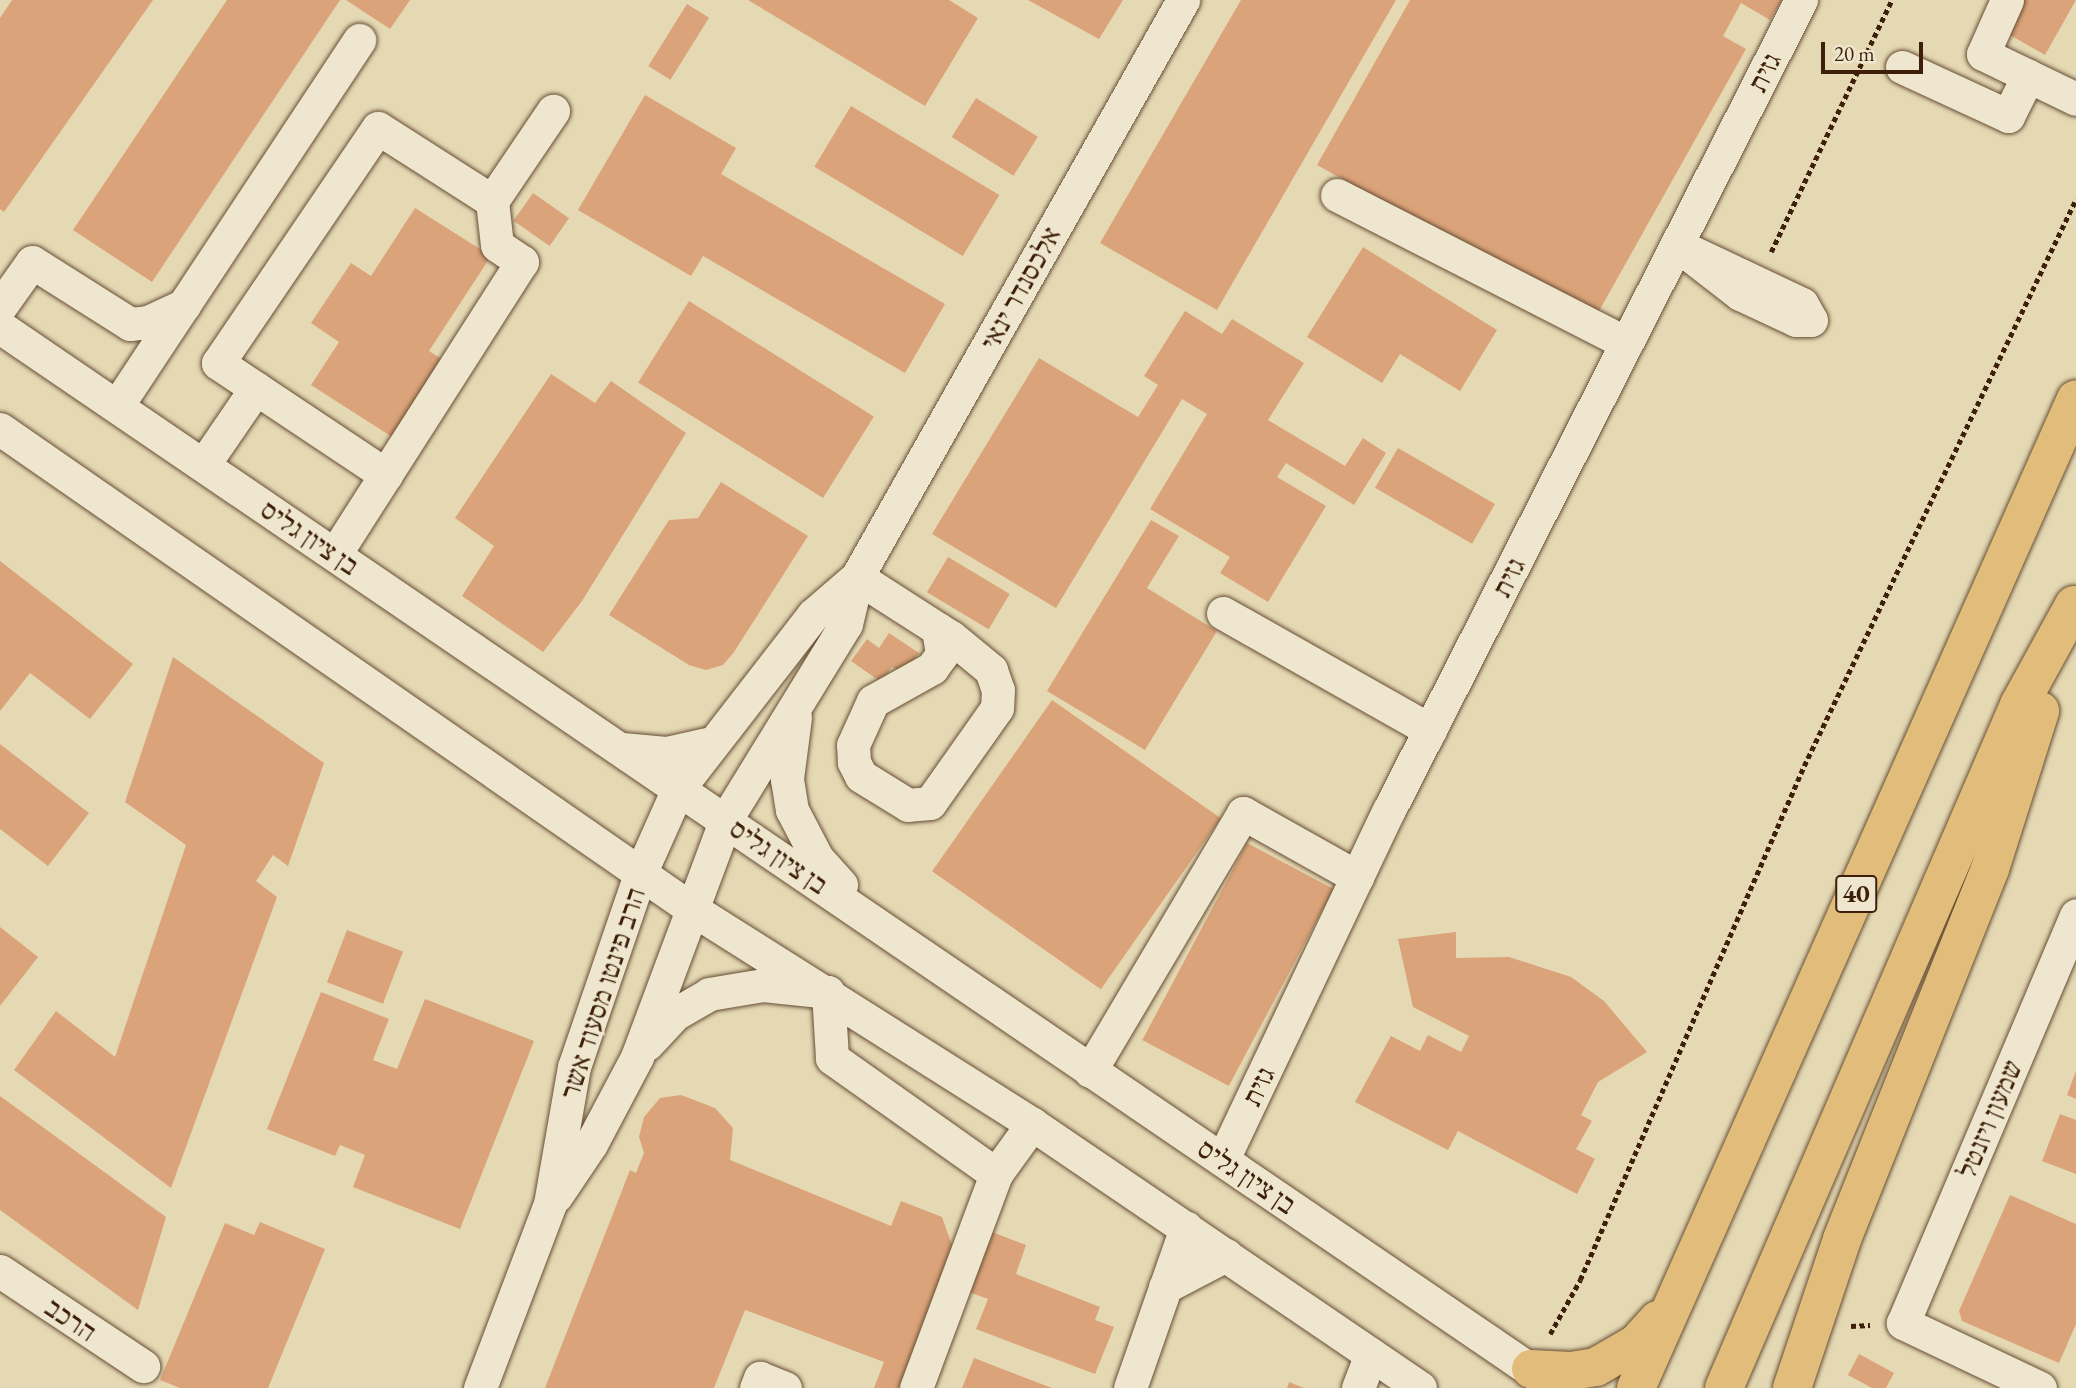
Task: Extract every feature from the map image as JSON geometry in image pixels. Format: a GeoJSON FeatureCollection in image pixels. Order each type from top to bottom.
{"type":"FeatureCollection","features":[{"type":"Feature","properties":{"kind":"highway","name":"40"},"geometry":{"type":"LineString","coordinates":[[1636,1388],[2076,399]]}},
{"type":"Feature","properties":{"kind":"highway"},"geometry":{"type":"LineString","coordinates":[[1792,1388],[1809,1328],[1990,869],[2075,602]]}},
{"type":"Feature","properties":{"kind":"highway"},"geometry":{"type":"LineString","coordinates":[[1724,1388],[2019,705],[2075,602]]}},
{"type":"Feature","properties":{"kind":"highway"},"geometry":{"type":"LineString","coordinates":[[1544,1378],[1617,1357],[1637,1343],[1676,1296]]}},
{"type":"Feature","properties":{"kind":"street","name":"אלכסנדר ינאי"},"geometry":{"type":"LineString","coordinates":[[726,819],[846,624],[857,577],[1183,0]]}},
{"type":"Feature","properties":{"kind":"street","name":"גזית"},"geometry":{"type":"LineString","coordinates":[[1223,1159],[1389,810],[1801,0]]}},
{"type":"Feature","properties":{"kind":"street"},"geometry":{"type":"LineString","coordinates":[[2007,0],[1983,54],[2076,99]]}},
{"type":"Feature","properties":{"kind":"street"},"geometry":{"type":"LineString","coordinates":[[117,406],[359,40]]}},
{"type":"Feature","properties":{"kind":"street"},"geometry":{"type":"LineString","coordinates":[[1902,67],[2008,116],[2028,76]]}},
{"type":"Feature","properties":{"kind":"street"},"geometry":{"type":"LineString","coordinates":[[335,554],[522,262],[497,245],[492,201],[553,111]]}},
{"type":"Feature","properties":{"kind":"street"},"geometry":{"type":"LineString","coordinates":[[386,475],[218,363],[378,128],[492,201]]}},
{"type":"Feature","properties":{"kind":"street"},"geometry":{"type":"LineString","coordinates":[[1337,195],[1626,343]]}},
{"type":"Feature","properties":{"kind":"street"},"geometry":{"type":"LineString","coordinates":[[1676,245],[1802,304],[1811,320],[1796,320],[1740,294],[1676,245]]}},
{"type":"Feature","properties":{"kind":"street"},"geometry":{"type":"LineString","coordinates":[[0,307],[32,262],[130,324],[148,322],[184,305]]}},
{"type":"Feature","properties":{"kind":"street","name":"בן ציון גליס"},"geometry":{"type":"LineString","coordinates":[[0,327],[1544,1378]]}},
{"type":"Feature","properties":{"kind":"street"},"geometry":{"type":"LineString","coordinates":[[204,464],[256,388]]}},
{"type":"Feature","properties":{"kind":"street"},"geometry":{"type":"LineString","coordinates":[[0,429],[640,874],[1032,1124],[1420,1388]]}},
{"type":"Feature","properties":{"kind":"street","name":"אלכסנדר ינאי"},"geometry":{"type":"LineString","coordinates":[[678,789],[813,615],[857,577]]}},
{"type":"Feature","properties":{"kind":"street"},"geometry":{"type":"LineString","coordinates":[[857,577],[938,629],[991,670],[998,690],[997,708],[930,803],[908,805],[861,776],[854,762],[853,745],[873,701],[932,668],[942,654],[938,629]]}},
{"type":"Feature","properties":{"kind":"street"},"geometry":{"type":"LineString","coordinates":[[1223,613],[1430,730]]}},
{"type":"Feature","properties":{"kind":"street"},"geometry":{"type":"LineString","coordinates":[[799,701],[789,752],[792,810],[817,858],[876,922]]}},
{"type":"Feature","properties":{"kind":"street"},"geometry":{"type":"LineString","coordinates":[[616,747],[666,753],[712,743]]}},
{"type":"Feature","properties":{"kind":"street","name":"הרב פינטו מסעוד אשר"},"geometry":{"type":"LineString","coordinates":[[480,1388],[550,1204],[574,1067],[640,874],[678,789]]}},
{"type":"Feature","properties":{"kind":"street"},"geometry":{"type":"LineString","coordinates":[[1090,1071],[1243,813],[1357,877]]}},
{"type":"Feature","properties":{"kind":"street","name":"הרב פינטו מסעוד אשר"},"geometry":{"type":"LineString","coordinates":[[550,1204],[590,1144],[637,1057],[726,819]]}},
{"type":"Feature","properties":{"kind":"street","name":"שמעון ויזנטל"},"geometry":{"type":"LineString","coordinates":[[1903,1323],[2076,915]]}},
{"type":"Feature","properties":{"kind":"street"},"geometry":{"type":"LineString","coordinates":[[637,1057],[676,1014],[709,995],[763,985],[828,992]]}},
{"type":"Feature","properties":{"kind":"street"},"geometry":{"type":"LineString","coordinates":[[828,992],[832,1058],[996,1174]]}},
{"type":"Feature","properties":{"kind":"street"},"geometry":{"type":"LineString","coordinates":[[916,1388],[996,1174],[1032,1124]]}},
{"type":"Feature","properties":{"kind":"street"},"geometry":{"type":"LineString","coordinates":[[1130,1388],[1186,1228]]}},
{"type":"Feature","properties":{"kind":"street"},"geometry":{"type":"LineString","coordinates":[[1165,1287],[1226,1255]]}},
{"type":"Feature","properties":{"kind":"street","name":"הרכב"},"geometry":{"type":"LineString","coordinates":[[0,1271],[143,1366]]}},
{"type":"Feature","properties":{"kind":"street"},"geometry":{"type":"LineString","coordinates":[[1903,1323],[2040,1388]]}},
{"type":"Feature","properties":{"kind":"street"},"geometry":{"type":"LineString","coordinates":[[1358,1388],[1371,1354]]}},
{"type":"Feature","properties":{"kind":"street"},"geometry":{"type":"LineString","coordinates":[[756,1388],[760,1378],[785,1388]]}},
{"type":"Feature","properties":{"kind":"path"},"geometry":{"type":"LineString","coordinates":[[1757,281],[1892,0]]}},
{"type":"Feature","properties":{"kind":"path"},"geometry":{"type":"LineString","coordinates":[[1544,1378],[1580,1280],[1810,753],[2076,199]]}},
{"type":"Feature","properties":{"kind":"path"},"geometry":{"type":"LineString","coordinates":[[1809,1328],[1903,1323]]}},
{"type":"Feature","properties":{"kind":"building"},"geometry":{"type":"Polygon","coordinates":[[[12,0],[153,0],[4,212],[0,209],[0,18],[12,0]]]}},
{"type":"Feature","properties":{"kind":"building"},"geometry":{"type":"Polygon","coordinates":[[[227,0],[340,0],[152,282],[73,230],[227,0]]]}},
{"type":"Feature","properties":{"kind":"building"},"geometry":{"type":"Polygon","coordinates":[[[346,0],[410,0],[390,29],[346,0]]]}},
{"type":"Feature","properties":{"kind":"building"},"geometry":{"type":"Polygon","coordinates":[[[748,0],[949,0],[978,18],[925,106],[748,0]]]}},
{"type":"Feature","properties":{"kind":"building"},"geometry":{"type":"Polygon","coordinates":[[[1028,0],[1123,0],[1099,39],[1028,0]]]}},
{"type":"Feature","properties":{"kind":"building"},"geometry":{"type":"Polygon","coordinates":[[[1241,0],[1396,0],[1217,310],[1100,243],[1241,0]]]}},
{"type":"Feature","properties":{"kind":"building"},"geometry":{"type":"Polygon","coordinates":[[[1410,0],[1782,0],[1770,20],[1741,3],[1723,36],[1746,49],[1594,320],[1317,165],[1410,0]]]}},
{"type":"Feature","properties":{"kind":"building"},"geometry":{"type":"Polygon","coordinates":[[[2021,0],[2076,0],[2045,55],[2003,31],[2021,0]]]}},
{"type":"Feature","properties":{"kind":"building"},"geometry":{"type":"Polygon","coordinates":[[[687,4],[709,18],[670,80],[648,66],[687,4]]]}},
{"type":"Feature","properties":{"kind":"building"},"geometry":{"type":"Polygon","coordinates":[[[645,95],[736,148],[721,174],[945,304],[905,373],[703,256],[691,276],[578,210],[645,95]]]}},
{"type":"Feature","properties":{"kind":"building"},"geometry":{"type":"Polygon","coordinates":[[[976,98],[1038,137],[1014,176],[952,137],[976,98]]]}},
{"type":"Feature","properties":{"kind":"building"},"geometry":{"type":"Polygon","coordinates":[[[851,106],[999,195],[963,256],[814,167],[851,106]]]}},
{"type":"Feature","properties":{"kind":"building"},"geometry":{"type":"Polygon","coordinates":[[[533,193],[569,218],[550,246],[513,221],[533,193]]]}},
{"type":"Feature","properties":{"kind":"building"},"geometry":{"type":"Polygon","coordinates":[[[415,208],[491,256],[429,351],[451,365],[400,442],[311,385],[339,342],[311,323],[351,263],[371,276],[415,208]]]}},
{"type":"Feature","properties":{"kind":"building"},"geometry":{"type":"Polygon","coordinates":[[[1363,247],[1497,330],[1460,391],[1400,354],[1382,383],[1307,337],[1363,247]]]}},
{"type":"Feature","properties":{"kind":"building"},"geometry":{"type":"Polygon","coordinates":[[[689,301],[874,417],[823,498],[638,382],[689,301]]]}},
{"type":"Feature","properties":{"kind":"building"},"geometry":{"type":"Polygon","coordinates":[[[1185,311],[1222,334],[1232,319],[1304,363],[1268,420],[1345,466],[1363,438],[1386,453],[1354,505],[1286,463],[1277,477],[1326,506],[1268,602],[1220,573],[1230,557],[1150,509],[1207,414],[1182,399],[1056,608],[932,534],[1039,358],[1138,417],[1158,385],[1144,376],[1185,311]]]}},
{"type":"Feature","properties":{"kind":"building"},"geometry":{"type":"Polygon","coordinates":[[[551,374],[595,403],[611,381],[686,433],[582,601],[543,652],[462,596],[494,546],[455,518],[551,374]]]}},
{"type":"Feature","properties":{"kind":"building"},"geometry":{"type":"Polygon","coordinates":[[[1398,448],[1495,504],[1472,544],[1375,488],[1398,448]]]}},
{"type":"Feature","properties":{"kind":"building"},"geometry":{"type":"Polygon","coordinates":[[[721,482],[808,536],[734,652],[723,665],[706,670],[689,665],[609,615],[669,520],[698,518],[721,482]]]}},
{"type":"Feature","properties":{"kind":"building"},"geometry":{"type":"Polygon","coordinates":[[[1151,520],[1179,536],[1147,588],[1217,631],[1145,750],[1047,691],[1151,520]]]}},
{"type":"Feature","properties":{"kind":"building"},"geometry":{"type":"Polygon","coordinates":[[[948,557],[1010,594],[989,629],[927,592],[948,557]]]}},
{"type":"Feature","properties":{"kind":"building"},"geometry":{"type":"Polygon","coordinates":[[[0,561],[133,664],[90,719],[30,673],[0,711],[0,561]]]}},
{"type":"Feature","properties":{"kind":"building"},"geometry":{"type":"Polygon","coordinates":[[[889,633],[919,653],[904,674],[892,667],[881,682],[851,661],[867,639],[879,648],[889,633]]]}},
{"type":"Feature","properties":{"kind":"building"},"geometry":{"type":"Polygon","coordinates":[[[173,657],[324,763],[288,866],[273,855],[256,881],[277,897],[171,1188],[14,1070],[56,1011],[115,1057],[186,845],[125,802],[173,657]]]}},
{"type":"Feature","properties":{"kind":"building"},"geometry":{"type":"Polygon","coordinates":[[[1052,700],[1221,818],[1101,989],[932,871],[1052,700]]]}},
{"type":"Feature","properties":{"kind":"building"},"geometry":{"type":"Polygon","coordinates":[[[0,744],[89,813],[48,866],[0,829],[0,744]]]}},
{"type":"Feature","properties":{"kind":"building"},"geometry":{"type":"Polygon","coordinates":[[[1247,843],[1334,889],[1229,1086],[1142,1040],[1247,843]]]}},
{"type":"Feature","properties":{"kind":"building"},"geometry":{"type":"Polygon","coordinates":[[[0,927],[38,957],[0,1006],[0,927]]]}},
{"type":"Feature","properties":{"kind":"building"},"geometry":{"type":"Polygon","coordinates":[[[347,930],[403,952],[383,1004],[327,982],[347,930]]]}},
{"type":"Feature","properties":{"kind":"building"},"geometry":{"type":"Polygon","coordinates":[[[1456,932],[1456,958],[1509,957],[1571,977],[1604,1001],[1647,1052],[1598,1082],[1581,1115],[1592,1121],[1576,1149],[1595,1159],[1577,1194],[1458,1131],[1448,1150],[1355,1102],[1391,1036],[1420,1051],[1428,1035],[1461,1052],[1469,1036],[1413,1007],[1398,939],[1456,932]]]}},
{"type":"Feature","properties":{"kind":"building"},"geometry":{"type":"Polygon","coordinates":[[[321,992],[389,1019],[373,1060],[397,1069],[425,999],[534,1041],[460,1229],[353,1187],[365,1155],[340,1145],[335,1156],[267,1129],[321,992]]]}},
{"type":"Feature","properties":{"kind":"building"},"geometry":{"type":"Polygon","coordinates":[[[2076,1071],[2076,1099],[2067,1095],[2076,1071]]]}},
{"type":"Feature","properties":{"kind":"building"},"geometry":{"type":"Polygon","coordinates":[[[681,1095],[715,1108],[733,1128],[730,1160],[891,1226],[901,1201],[942,1217],[953,1248],[908,1388],[874,1388],[884,1362],[745,1310],[714,1388],[545,1388],[630,1170],[636,1173],[644,1153],[639,1137],[644,1117],[660,1098],[681,1095]]]}},
{"type":"Feature","properties":{"kind":"building"},"geometry":{"type":"Polygon","coordinates":[[[0,1096],[166,1217],[138,1310],[0,1210],[0,1096]]]}},
{"type":"Feature","properties":{"kind":"building"},"geometry":{"type":"Polygon","coordinates":[[[2060,1114],[2076,1120],[2076,1174],[2042,1161],[2060,1114]]]}},
{"type":"Feature","properties":{"kind":"building"},"geometry":{"type":"Polygon","coordinates":[[[2010,1195],[2076,1224],[2076,1324],[2059,1363],[1962,1321],[1959,1311],[2010,1195]]]}},
{"type":"Feature","properties":{"kind":"building"},"geometry":{"type":"Polygon","coordinates":[[[260,1222],[325,1249],[268,1388],[180,1388],[160,1380],[225,1223],[254,1235],[260,1222]]]}},
{"type":"Feature","properties":{"kind":"building"},"geometry":{"type":"Polygon","coordinates":[[[992,1232],[1026,1245],[1016,1274],[1100,1307],[1095,1320],[1114,1327],[1095,1374],[976,1329],[988,1299],[969,1292],[992,1232]]]}},
{"type":"Feature","properties":{"kind":"building"},"geometry":{"type":"Polygon","coordinates":[[[1859,1354],[1894,1373],[1886,1388],[1872,1388],[1848,1375],[1859,1354]]]}},
{"type":"Feature","properties":{"kind":"building"},"geometry":{"type":"Polygon","coordinates":[[[974,1358],[1052,1388],[962,1388],[974,1358]]]}},
{"type":"Feature","properties":{"kind":"building"},"geometry":{"type":"Polygon","coordinates":[[[1289,1382],[1304,1388],[1287,1388],[1289,1382]]]}}]}
